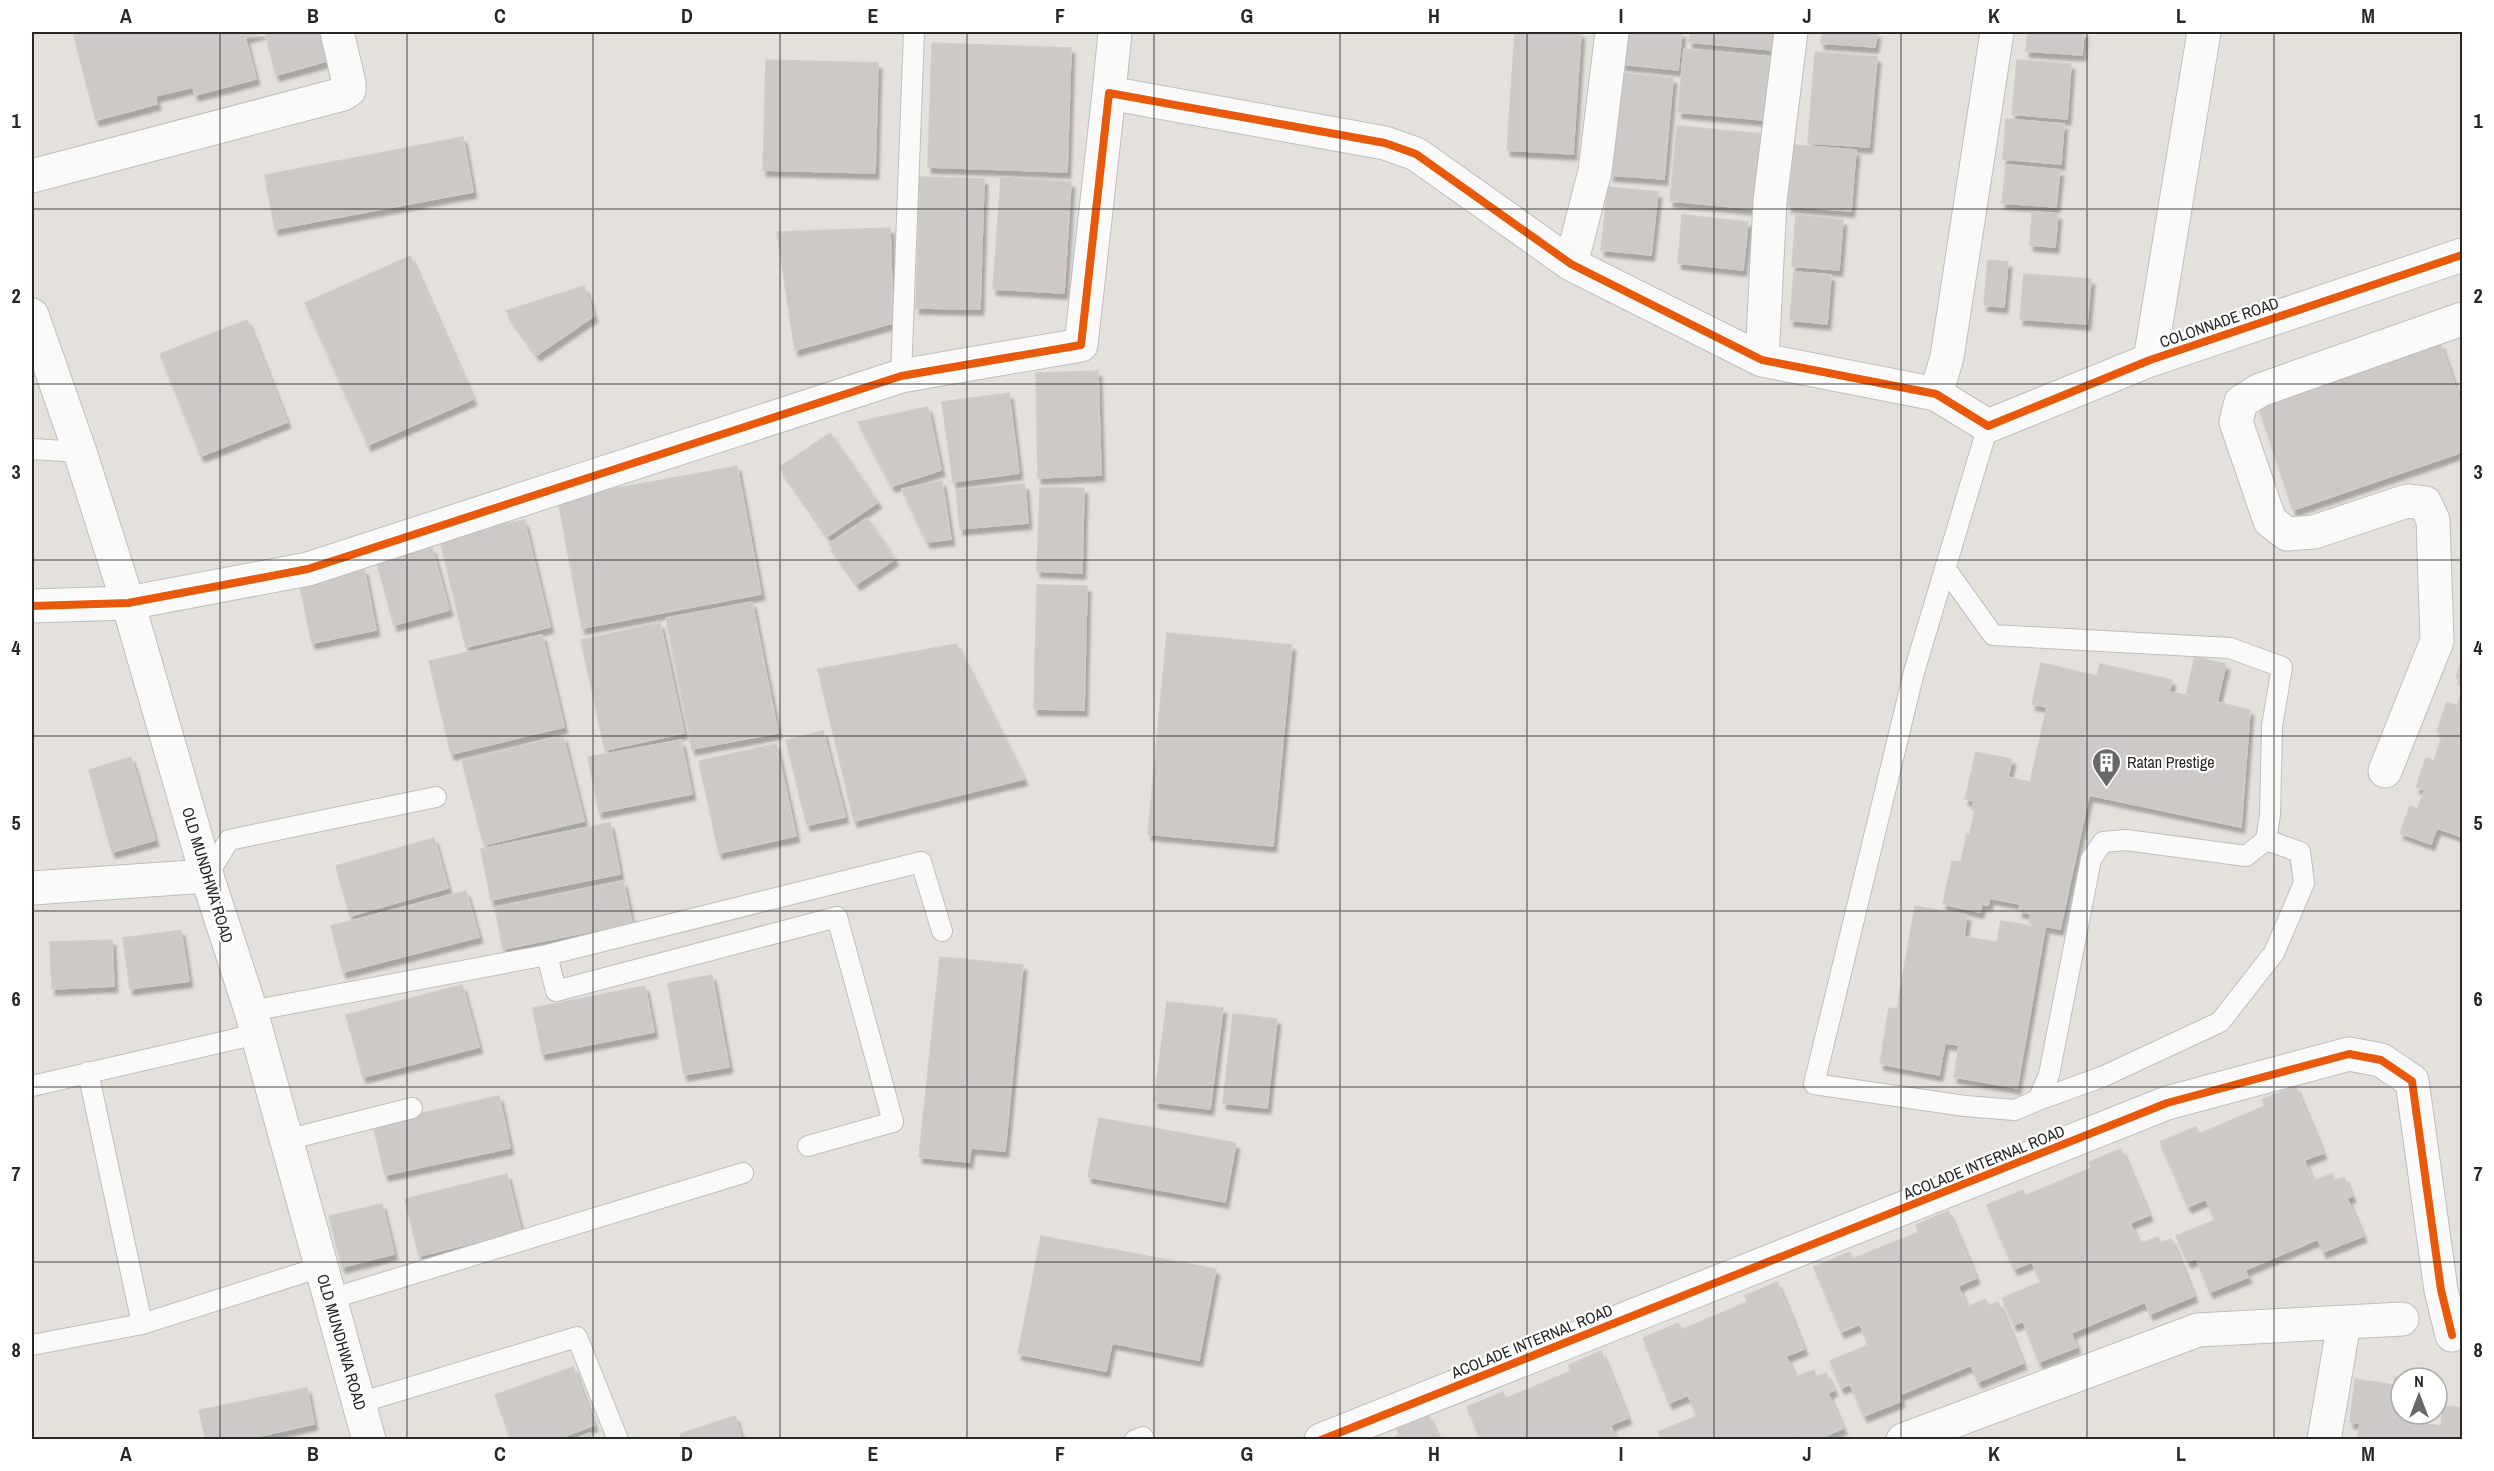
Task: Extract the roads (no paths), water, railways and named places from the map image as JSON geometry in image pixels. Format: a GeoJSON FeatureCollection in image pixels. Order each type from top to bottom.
{"type":"FeatureCollection","features":[{"type":"Feature","properties":{"kind":"street"},"geometry":{"type":"LineString","coordinates":[[32,176],[343,94],[349,90],[349,83],[337,32]]}},
{"type":"Feature","properties":{"kind":"street"},"geometry":{"type":"LineString","coordinates":[[32,606],[128,603],[309,569],[901,376],[1081,345],[1115,32]]}},
{"type":"Feature","properties":{"kind":"street"},"geometry":{"type":"LineString","coordinates":[[1571,264],[1595,171],[1612,32]]}},
{"type":"Feature","properties":{"kind":"street"},"geometry":{"type":"LineString","coordinates":[[1762,360],[1770,201],[1791,32]]}},
{"type":"Feature","properties":{"kind":"street"},"geometry":{"type":"LineString","coordinates":[[1936,394],[1947,357],[1997,32]]}},
{"type":"Feature","properties":{"kind":"street"},"geometry":{"type":"LineString","coordinates":[[2150,360],[2204,32]]}},
{"type":"Feature","properties":{"kind":"street"},"geometry":{"type":"LineString","coordinates":[[1109,93],[1385,143],[1416,154],[1571,264],[1762,360],[1936,394],[1988,426]]}},
{"type":"Feature","properties":{"kind":"street","name":"COLONNADE ROAD"},"geometry":{"type":"LineString","coordinates":[[1988,426],[2150,360],[2463,255]]}},
{"type":"Feature","properties":{"kind":"street","name":"OLD MUNDHWA ROAD"},"geometry":{"type":"LineString","coordinates":[[32,315],[80,452],[128,603],[207,876],[254,1022],[369,1440]]}},
{"type":"Feature","properties":{"kind":"street"},"geometry":{"type":"LineString","coordinates":[[2385,771],[2438,641],[2433,520],[2425,503],[2407,501],[2314,532],[2287,534],[2270,521],[2236,422],[2241,402],[2260,390],[2463,319]]}},
{"type":"Feature","properties":{"kind":"street"},"geometry":{"type":"LineString","coordinates":[[32,888],[207,876]]}},
{"type":"Feature","properties":{"kind":"street","name":"ACOLADE INTERNAL ROAD"},"geometry":{"type":"LineString","coordinates":[[1321,1440],[2167,1103],[2349,1054],[2381,1060],[2412,1081],[2452,1286],[2457,1333],[2402,1319],[2198,1330],[1903,1440]]}},
{"type":"Feature","properties":{"kind":"street"},"geometry":{"type":"LineString","coordinates":[[2402,1319],[2452,1286]]}},
{"type":"Feature","properties":{"kind":"street"},"geometry":{"type":"LineString","coordinates":[[2324,1440],[2344,1323]]}},
{"type":"Feature","properties":{"kind":"lane"},"geometry":{"type":"LineString","coordinates":[[901,376],[914,32]]}},
{"type":"Feature","properties":{"kind":"lane"},"geometry":{"type":"LineString","coordinates":[[1988,426],[1914,672],[1814,1084],[1965,1106],[2015,1110],[2102,1077],[2220,1022],[2274,953],[2304,883],[2300,852],[2266,840]]}},
{"type":"Feature","properties":{"kind":"lane"},"geometry":{"type":"LineString","coordinates":[[32,449],[80,452]]}},
{"type":"Feature","properties":{"kind":"lane"},"geometry":{"type":"LineString","coordinates":[[1945,568],[1993,635],[2230,648],[2282,668],[2272,726],[2270,815],[2266,840],[2246,856],[2127,840],[2103,842],[2091,859],[2049,1075],[2038,1100]]}},
{"type":"Feature","properties":{"kind":"lane"},"geometry":{"type":"LineString","coordinates":[[207,876],[229,840],[436,797]]}},
{"type":"Feature","properties":{"kind":"lane"},"geometry":{"type":"LineString","coordinates":[[32,1086],[88,1072],[254,1022],[547,955],[921,862],[942,931]]}},
{"type":"Feature","properties":{"kind":"lane"},"geometry":{"type":"LineString","coordinates":[[547,955],[556,991],[837,917],[893,1122],[808,1146]]}},
{"type":"Feature","properties":{"kind":"lane"},"geometry":{"type":"LineString","coordinates":[[88,1072],[142,1324]]}},
{"type":"Feature","properties":{"kind":"lane"},"geometry":{"type":"LineString","coordinates":[[286,1140],[412,1108]]}},
{"type":"Feature","properties":{"kind":"lane"},"geometry":{"type":"LineString","coordinates":[[330,1299],[744,1173]]}},
{"type":"Feature","properties":{"kind":"lane"},"geometry":{"type":"LineString","coordinates":[[32,1345],[142,1324],[321,1267]]}},
{"type":"Feature","properties":{"kind":"lane"},"geometry":{"type":"LineString","coordinates":[[359,1403],[577,1337],[618,1440]]}},
{"type":"Feature","properties":{"kind":"lane"},"geometry":{"type":"LineString","coordinates":[[1135,1440],[1143,1437],[1144,1440]]}},
{"type":"Feature","properties":{"kind":"place","name":"Ratan Prestige"},"geometry":{"type":"Point","coordinates":[2106,788]}}]}
